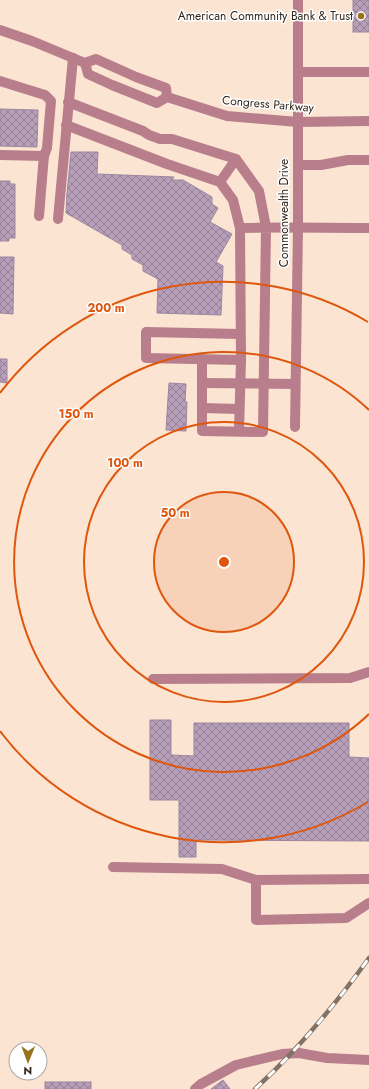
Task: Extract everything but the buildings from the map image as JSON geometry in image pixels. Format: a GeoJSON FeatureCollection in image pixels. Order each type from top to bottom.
{"type":"FeatureCollection","features":[{"type":"Feature","properties":{"kind":"street","name":"Commonwealth Drive"},"geometry":{"type":"LineString","coordinates":[[295,427],[298,227],[298,0]]}},
{"type":"Feature","properties":{"kind":"street","name":"Congress Parkway"},"geometry":{"type":"LineString","coordinates":[[0,30],[73,58],[85,64],[88,74],[157,102],[167,97],[227,116],[298,122],[369,121]]}},
{"type":"Feature","properties":{"kind":"street"},"geometry":{"type":"LineString","coordinates":[[58,219],[73,58]]}},
{"type":"Feature","properties":{"kind":"street"},"geometry":{"type":"LineString","coordinates":[[85,64],[96,59],[136,77],[166,88],[167,97]]}},
{"type":"Feature","properties":{"kind":"street"},"geometry":{"type":"LineString","coordinates":[[298,72],[369,72]]}},
{"type":"Feature","properties":{"kind":"street"},"geometry":{"type":"LineString","coordinates":[[0,81],[45,95],[51,101],[48,148],[44,156],[39,216]]}},
{"type":"Feature","properties":{"kind":"street"},"geometry":{"type":"LineString","coordinates":[[68,102],[160,139],[172,140],[236,159],[260,191],[266,227],[263,432],[202,431],[202,359]]}},
{"type":"Feature","properties":{"kind":"street"},"geometry":{"type":"LineString","coordinates":[[66,125],[167,164],[220,182],[233,200],[240,228],[241,360],[239,432]]}},
{"type":"Feature","properties":{"kind":"street"},"geometry":{"type":"LineString","coordinates":[[0,156],[44,156]]}},
{"type":"Feature","properties":{"kind":"street"},"geometry":{"type":"LineString","coordinates":[[220,182],[236,159]]}},
{"type":"Feature","properties":{"kind":"street"},"geometry":{"type":"LineString","coordinates":[[298,165],[321,165],[348,160],[369,160]]}},
{"type":"Feature","properties":{"kind":"street"},"geometry":{"type":"LineString","coordinates":[[240,228],[369,228]]}},
{"type":"Feature","properties":{"kind":"street"},"geometry":{"type":"LineString","coordinates":[[240,334],[146,332],[146,358],[241,360]]}},
{"type":"Feature","properties":{"kind":"street"},"geometry":{"type":"LineString","coordinates":[[202,383],[296,384]]}},
{"type":"Feature","properties":{"kind":"street"},"geometry":{"type":"LineString","coordinates":[[202,408],[239,409]]}},
{"type":"Feature","properties":{"kind":"street"},"geometry":{"type":"LineString","coordinates":[[153,679],[350,678],[369,672]]}},
{"type":"Feature","properties":{"kind":"street"},"geometry":{"type":"LineString","coordinates":[[113,867],[222,869],[256,880],[369,879]]}},
{"type":"Feature","properties":{"kind":"street"},"geometry":{"type":"LineString","coordinates":[[256,880],[256,920],[346,918],[369,903]]}},
{"type":"Feature","properties":{"kind":"street"},"geometry":{"type":"LineString","coordinates":[[196,1089],[201,1084],[236,1065],[282,1054],[369,1060]]}},
{"type":"Feature","properties":{"kind":"railway"},"geometry":{"type":"LineString","coordinates":[[255,1089],[301,1043],[343,993],[369,958]]}},
{"type":"Feature","properties":{"kind":"place","name":"American Community Bank & Trust"},"geometry":{"type":"Point","coordinates":[361,16]}}]}
